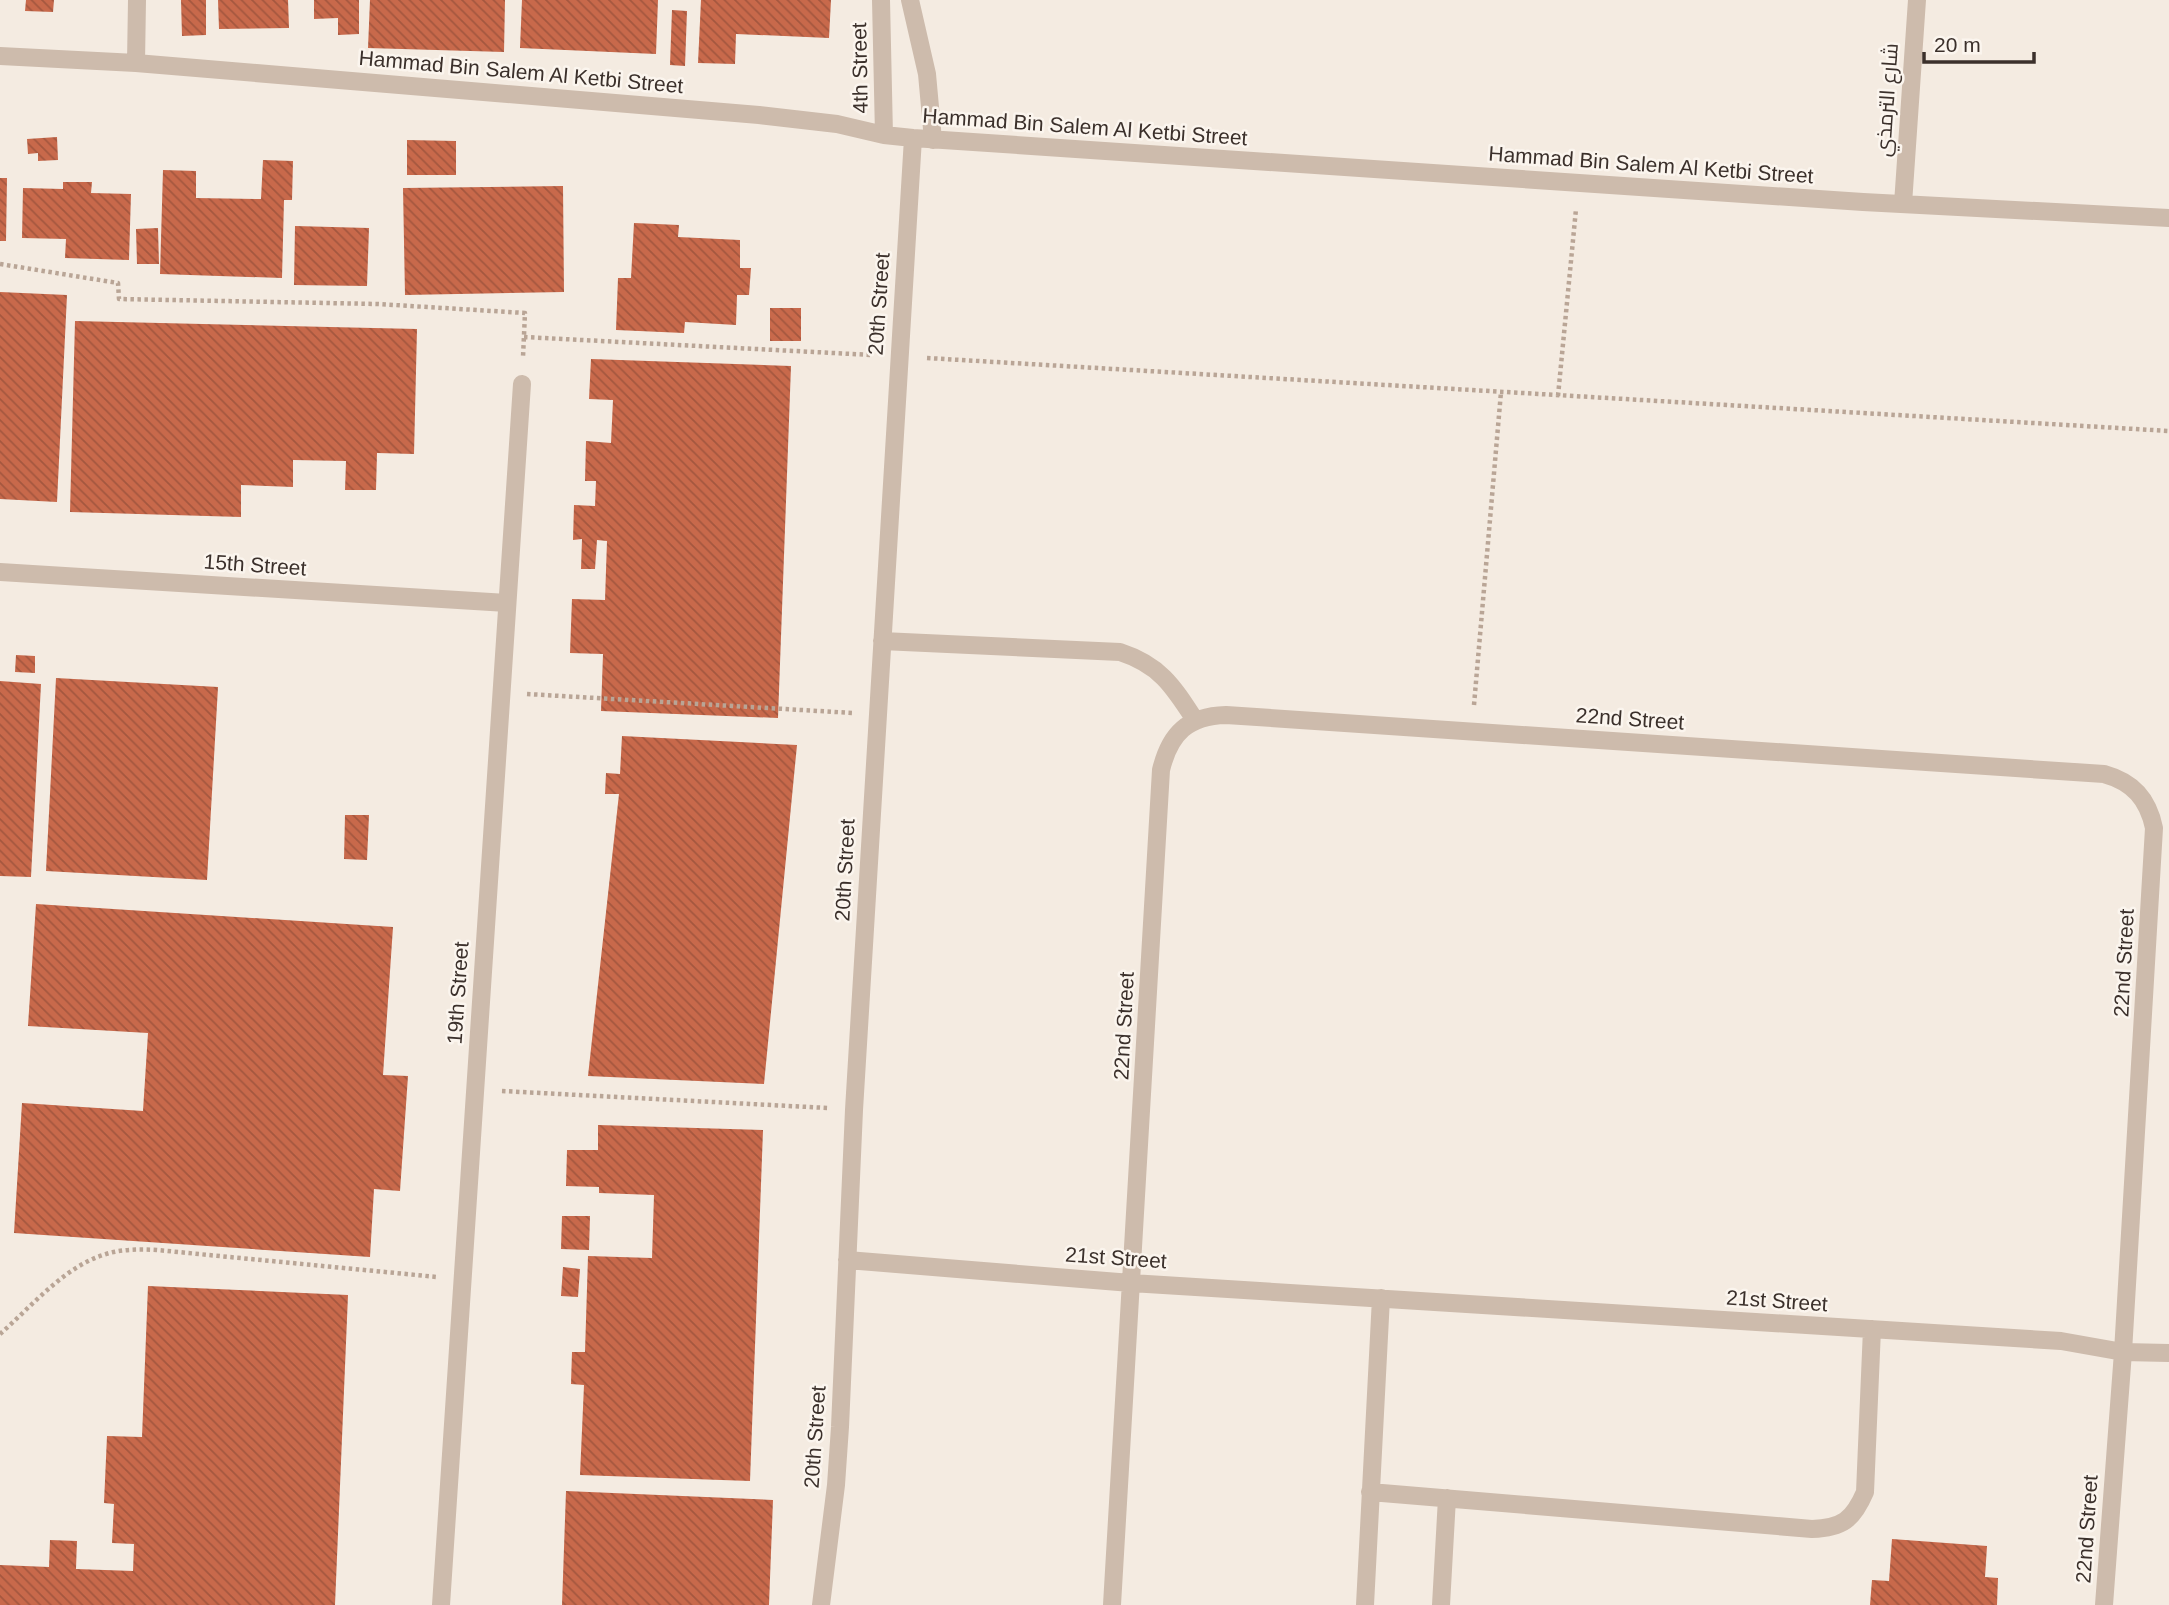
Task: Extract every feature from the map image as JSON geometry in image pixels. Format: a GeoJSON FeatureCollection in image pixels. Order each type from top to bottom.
{"type":"FeatureCollection","features":[{"type":"Feature","properties":{"kind":"street"},"geometry":{"type":"LineString","coordinates":[[136,63],[137,0]]}},
{"type":"Feature","properties":{"kind":"street","name":"4th Street"},"geometry":{"type":"LineString","coordinates":[[881,0],[884,135]]}},
{"type":"Feature","properties":{"kind":"street"},"geometry":{"type":"LineString","coordinates":[[910,0],[927,74],[933,139]]}},
{"type":"Feature","properties":{"kind":"street","name":"شارع الترمذي"},"geometry":{"type":"LineString","coordinates":[[1903,204],[1917,0]]}},
{"type":"Feature","properties":{"kind":"street","name":"Hammad Bin Salem Al Ketbi Street"},"geometry":{"type":"LineString","coordinates":[[0,56],[136,63],[759,115],[837,124],[884,135],[913,138],[1903,204],[2169,218]]}},
{"type":"Feature","properties":{"kind":"street","name":"20th Street"},"geometry":{"type":"LineString","coordinates":[[821,1605],[836,1485],[854,1110],[913,138]]}},
{"type":"Feature","properties":{"kind":"street","name":"19th Street"},"geometry":{"type":"LineString","coordinates":[[441,1605],[522,384]]}},
{"type":"Feature","properties":{"kind":"street","name":"15th Street"},"geometry":{"type":"LineString","coordinates":[[0,572],[507,603]]}},
{"type":"Feature","properties":{"kind":"street"},"geometry":{"type":"LineString","coordinates":[[882,641],[1120,652],[1140,659],[1157,670],[1172,686],[1195,720]]}},
{"type":"Feature","properties":{"kind":"street","name":"22nd Street"},"geometry":{"type":"LineString","coordinates":[[1112,1605],[1161,770],[1172,740],[1195,720],[1210,715],[2104,774],[2119,778],[2133,787],[2151,813],[2154,828],[2123,1352],[2104,1605]]}},
{"type":"Feature","properties":{"kind":"street","name":"21st Street"},"geometry":{"type":"LineString","coordinates":[[847,1259],[1131,1283],[2062,1341],[2123,1352],[2169,1353]]}},
{"type":"Feature","properties":{"kind":"street"},"geometry":{"type":"LineString","coordinates":[[1365,1605],[1381,1298]]}},
{"type":"Feature","properties":{"kind":"street"},"geometry":{"type":"LineString","coordinates":[[1370,1492],[1798,1528],[1829,1528],[1846,1521],[1858,1509],[1865,1492],[1872,1329]]}},
{"type":"Feature","properties":{"kind":"street"},"geometry":{"type":"LineString","coordinates":[[1441,1605],[1447,1498]]}},
{"type":"Feature","properties":{"kind":"path"},"geometry":{"type":"LineString","coordinates":[[1558,396],[1578,183]]}},
{"type":"Feature","properties":{"kind":"path"},"geometry":{"type":"LineString","coordinates":[[0,264],[118,283],[119,299],[378,304],[525,313],[522,384]]}},
{"type":"Feature","properties":{"kind":"path"},"geometry":{"type":"LineString","coordinates":[[524,337],[899,356],[2169,431]]}},
{"type":"Feature","properties":{"kind":"path"},"geometry":{"type":"LineString","coordinates":[[1471,731],[1501,393]]}},
{"type":"Feature","properties":{"kind":"path"},"geometry":{"type":"LineString","coordinates":[[501,692],[877,714]]}},
{"type":"Feature","properties":{"kind":"path"},"geometry":{"type":"LineString","coordinates":[[475,1090],[854,1110]]}},
{"type":"Feature","properties":{"kind":"path"},"geometry":{"type":"LineString","coordinates":[[0,1334],[78,1266],[103,1255],[129,1249],[462,1280]]}},
{"type":"Feature","properties":{"kind":"building"},"geometry":{"type":"Polygon","coordinates":[[[26,0],[54,0],[53,12],[25,11],[26,0]]]}},
{"type":"Feature","properties":{"kind":"building"},"geometry":{"type":"Polygon","coordinates":[[[181,0],[206,0],[206,35],[182,36],[181,0]]]}},
{"type":"Feature","properties":{"kind":"building"},"geometry":{"type":"Polygon","coordinates":[[[218,0],[288,0],[289,28],[219,29],[218,0]]]}},
{"type":"Feature","properties":{"kind":"building"},"geometry":{"type":"Polygon","coordinates":[[[314,0],[359,0],[359,34],[338,35],[338,18],[314,19],[314,0]]]}},
{"type":"Feature","properties":{"kind":"building"},"geometry":{"type":"Polygon","coordinates":[[[370,0],[505,0],[504,52],[368,48],[370,0]]]}},
{"type":"Feature","properties":{"kind":"building"},"geometry":{"type":"Polygon","coordinates":[[[522,0],[658,0],[656,54],[520,48],[522,0]]]}},
{"type":"Feature","properties":{"kind":"building"},"geometry":{"type":"Polygon","coordinates":[[[701,0],[831,0],[829,38],[736,34],[735,64],[698,63],[701,0]]]}},
{"type":"Feature","properties":{"kind":"building"},"geometry":{"type":"Polygon","coordinates":[[[672,10],[687,11],[685,66],[670,65],[672,10]]]}},
{"type":"Feature","properties":{"kind":"building"},"geometry":{"type":"Polygon","coordinates":[[[57,137],[58,160],[38,161],[38,153],[28,154],[27,139],[57,137]]]}},
{"type":"Feature","properties":{"kind":"building"},"geometry":{"type":"Polygon","coordinates":[[[407,140],[456,141],[456,175],[407,175],[407,140]]]}},
{"type":"Feature","properties":{"kind":"building"},"geometry":{"type":"Polygon","coordinates":[[[263,160],[293,161],[292,200],[284,200],[282,278],[160,274],[163,170],[196,171],[196,198],[261,199],[263,160]]]}},
{"type":"Feature","properties":{"kind":"building"},"geometry":{"type":"Polygon","coordinates":[[[0,178],[7,178],[6,241],[0,241],[0,178]]]}},
{"type":"Feature","properties":{"kind":"building"},"geometry":{"type":"Polygon","coordinates":[[[63,182],[92,182],[91,193],[131,194],[129,260],[65,258],[66,239],[22,238],[23,188],[63,189],[63,182]]]}},
{"type":"Feature","properties":{"kind":"building"},"geometry":{"type":"Polygon","coordinates":[[[563,186],[564,292],[405,295],[403,188],[563,186]]]}},
{"type":"Feature","properties":{"kind":"building"},"geometry":{"type":"Polygon","coordinates":[[[634,223],[679,225],[678,237],[740,240],[740,268],[751,268],[749,295],[737,295],[736,325],[685,322],[684,333],[616,330],[618,278],[631,278],[634,223]]]}},
{"type":"Feature","properties":{"kind":"building"},"geometry":{"type":"Polygon","coordinates":[[[295,226],[369,228],[367,286],[294,285],[295,226]]]}},
{"type":"Feature","properties":{"kind":"building"},"geometry":{"type":"Polygon","coordinates":[[[158,228],[159,264],[137,264],[136,229],[158,228]]]}},
{"type":"Feature","properties":{"kind":"building"},"geometry":{"type":"Polygon","coordinates":[[[0,292],[67,295],[57,502],[0,499],[0,292]]]}},
{"type":"Feature","properties":{"kind":"building"},"geometry":{"type":"Polygon","coordinates":[[[770,308],[801,308],[801,341],[770,341],[770,308]]]}},
{"type":"Feature","properties":{"kind":"building"},"geometry":{"type":"Polygon","coordinates":[[[75,321],[417,329],[414,454],[377,453],[376,490],[345,490],[346,461],[293,460],[293,487],[241,485],[241,517],[70,512],[75,321]]]}},
{"type":"Feature","properties":{"kind":"building"},"geometry":{"type":"Polygon","coordinates":[[[591,359],[791,366],[778,718],[601,711],[603,654],[570,653],[572,599],[605,600],[607,541],[597,540],[595,569],[581,569],[582,539],[573,540],[574,505],[595,506],[596,481],[585,481],[586,441],[611,443],[613,400],[589,399],[591,359]]]}},
{"type":"Feature","properties":{"kind":"building"},"geometry":{"type":"Polygon","coordinates":[[[16,655],[35,656],[35,673],[15,672],[16,655]]]}},
{"type":"Feature","properties":{"kind":"building"},"geometry":{"type":"Polygon","coordinates":[[[56,678],[218,687],[207,880],[46,871],[56,678]]]}},
{"type":"Feature","properties":{"kind":"building"},"geometry":{"type":"Polygon","coordinates":[[[0,681],[41,684],[31,877],[0,876],[0,681]]]}},
{"type":"Feature","properties":{"kind":"building"},"geometry":{"type":"Polygon","coordinates":[[[622,736],[797,745],[764,1084],[588,1076],[619,794],[605,794],[606,773],[620,774],[622,736]]]}},
{"type":"Feature","properties":{"kind":"building"},"geometry":{"type":"Polygon","coordinates":[[[345,815],[369,815],[367,860],[344,859],[345,815]]]}},
{"type":"Feature","properties":{"kind":"building"},"geometry":{"type":"Polygon","coordinates":[[[36,904],[393,927],[383,1075],[408,1076],[400,1191],[374,1189],[370,1257],[14,1233],[22,1103],[143,1111],[148,1033],[28,1026],[36,904]]]}},
{"type":"Feature","properties":{"kind":"building"},"geometry":{"type":"Polygon","coordinates":[[[598,1125],[763,1130],[750,1481],[580,1475],[584,1385],[571,1384],[572,1352],[585,1352],[588,1256],[652,1258],[654,1195],[599,1193],[599,1187],[566,1186],[567,1150],[598,1150],[598,1125]]]}},
{"type":"Feature","properties":{"kind":"building"},"geometry":{"type":"Polygon","coordinates":[[[562,1216],[590,1216],[589,1250],[561,1249],[562,1216]]]}},
{"type":"Feature","properties":{"kind":"building"},"geometry":{"type":"Polygon","coordinates":[[[563,1267],[580,1269],[578,1297],[561,1296],[563,1267]]]}},
{"type":"Feature","properties":{"kind":"building"},"geometry":{"type":"Polygon","coordinates":[[[148,1286],[348,1295],[335,1605],[0,1605],[0,1565],[49,1567],[50,1540],[77,1541],[76,1569],[133,1571],[134,1544],[112,1543],[114,1504],[104,1503],[107,1436],[142,1437],[148,1286]]]}},
{"type":"Feature","properties":{"kind":"building"},"geometry":{"type":"Polygon","coordinates":[[[566,1491],[773,1500],[769,1605],[562,1605],[566,1491]]]}},
{"type":"Feature","properties":{"kind":"building"},"geometry":{"type":"Polygon","coordinates":[[[1892,1539],[1987,1546],[1985,1577],[1998,1578],[1997,1605],[1870,1605],[1872,1580],[1889,1581],[1892,1539]]]}}]}
